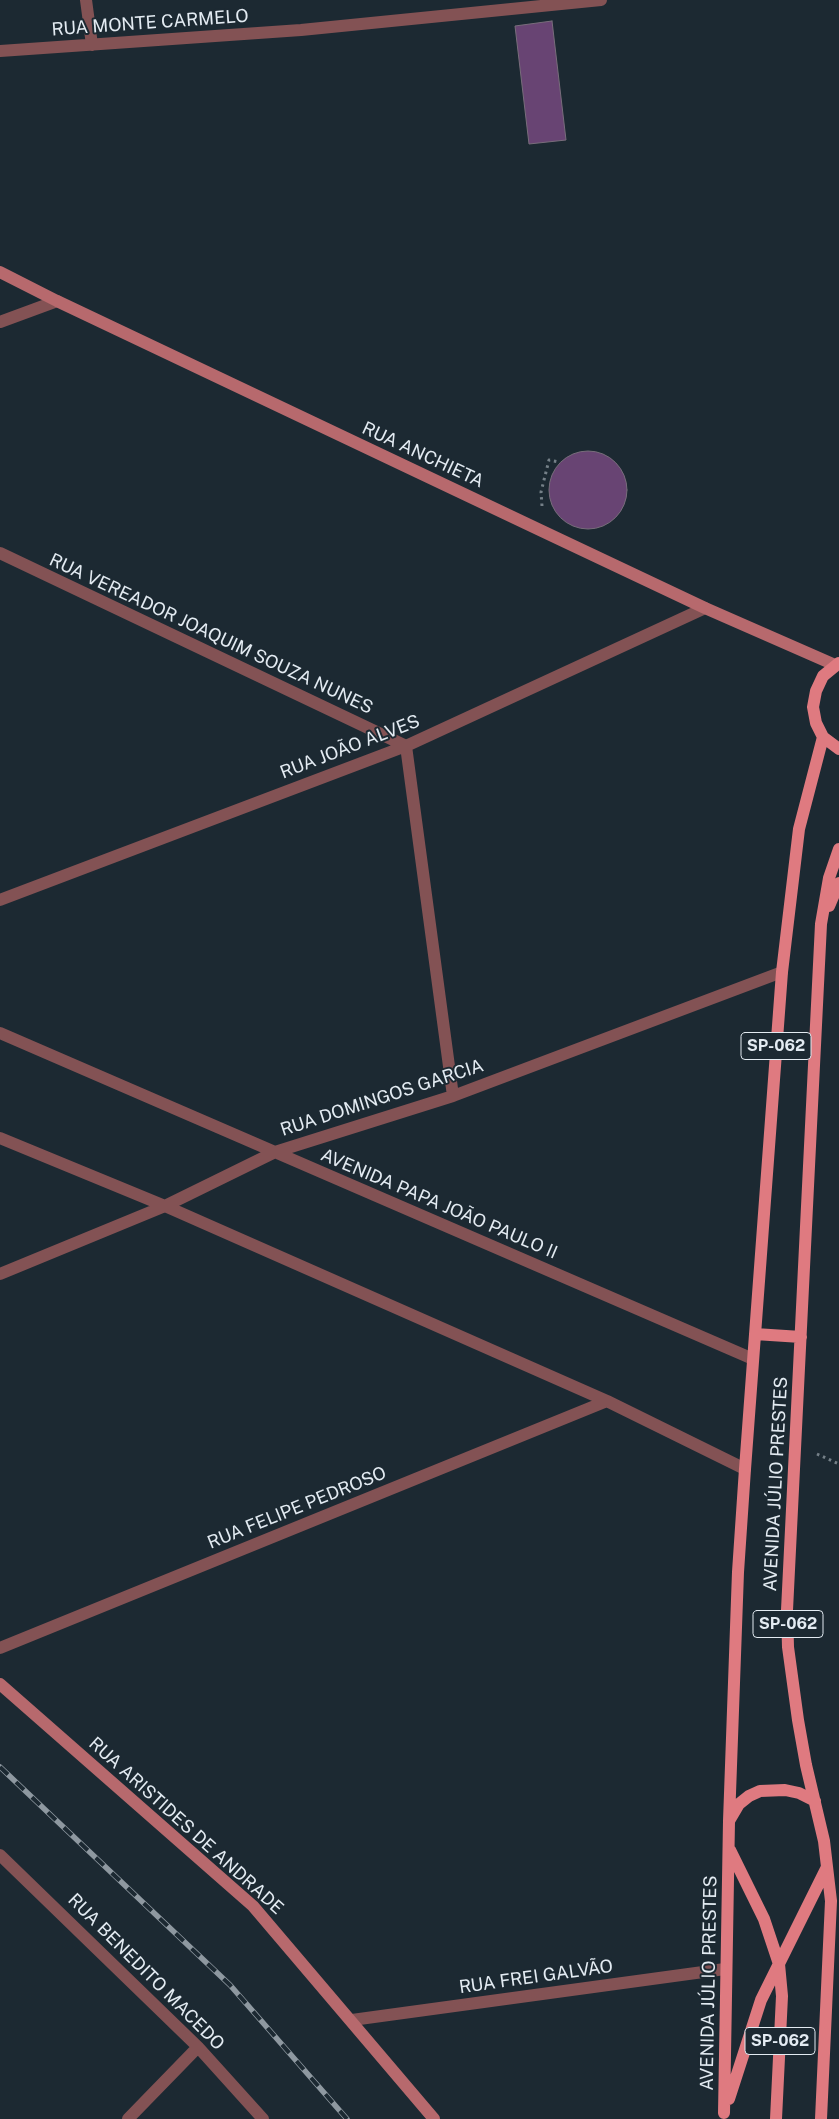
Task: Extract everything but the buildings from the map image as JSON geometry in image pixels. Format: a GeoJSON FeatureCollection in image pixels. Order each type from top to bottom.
{"type":"FeatureCollection","features":[{"type":"Feature","properties":{"kind":"main road","name":"RUA ANCHIETA"},"geometry":{"type":"LineString","coordinates":[[0,272],[57,301],[705,608],[837,664]]}},
{"type":"Feature","properties":{"kind":"main road"},"geometry":{"type":"LineString","coordinates":[[837,664],[823,676],[816,691],[813,707],[816,723],[823,737],[839,749]]}},
{"type":"Feature","properties":{"kind":"main road","name":"AVENIDA JÚLIO PRESTES"},"geometry":{"type":"LineString","coordinates":[[724,2116],[729,1821],[744,1469],[782,972],[799,829],[823,737]]}},
{"type":"Feature","properties":{"kind":"main road","name":"AVENIDA JÚLIO PRESTES"},"geometry":{"type":"LineString","coordinates":[[822,2119],[831,1901],[828,1867],[806,1765],[788,1647],[792,1503],[821,924],[829,878],[839,849]]}},
{"type":"Feature","properties":{"kind":"main road"},"geometry":{"type":"LineString","coordinates":[[821,924],[839,883]]}},
{"type":"Feature","properties":{"kind":"main road"},"geometry":{"type":"LineString","coordinates":[[755,1334],[801,1337]]}},
{"type":"Feature","properties":{"kind":"main road","name":"RUA ARISTIDES DE ANDRADE"},"geometry":{"type":"LineString","coordinates":[[0,1684],[253,1906],[352,2020],[434,2119]]}},
{"type":"Feature","properties":{"kind":"main road"},"geometry":{"type":"LineString","coordinates":[[729,1821],[739,1804],[749,1796],[760,1791],[785,1790],[798,1793],[815,1801]]}},
{"type":"Feature","properties":{"kind":"main road","name":"AVENIDA JÚLIO PRESTES"},"geometry":{"type":"LineString","coordinates":[[729,1847],[764,1919],[779,1964],[782,1996],[776,2119]]}},
{"type":"Feature","properties":{"kind":"main road"},"geometry":{"type":"LineString","coordinates":[[724,2116],[753,2019],[828,1867]]}},
{"type":"Feature","properties":{"kind":"street"},"geometry":{"type":"LineString","coordinates":[[86,0],[92,45]]}},
{"type":"Feature","properties":{"kind":"street","name":"RUA MONTE CARMELO"},"geometry":{"type":"LineString","coordinates":[[0,51],[301,30],[601,0]]}},
{"type":"Feature","properties":{"kind":"street"},"geometry":{"type":"LineString","coordinates":[[0,322],[57,301]]}},
{"type":"Feature","properties":{"kind":"street","name":"RUA VEREADOR JOAQUIM SOUZA NUNES"},"geometry":{"type":"LineString","coordinates":[[0,553],[406,746]]}},
{"type":"Feature","properties":{"kind":"street","name":"RUA JOÃO ALVES"},"geometry":{"type":"LineString","coordinates":[[0,900],[406,746],[705,608]]}},
{"type":"Feature","properties":{"kind":"street"},"geometry":{"type":"LineString","coordinates":[[406,746],[453,1096]]}},
{"type":"Feature","properties":{"kind":"street","name":"RUA DOMINGOS GARCIA"},"geometry":{"type":"LineString","coordinates":[[0,1274],[165,1206],[274,1152],[453,1096],[782,972]]}},
{"type":"Feature","properties":{"kind":"street","name":"AVENIDA PAPA JOÃO PAULO II"},"geometry":{"type":"LineString","coordinates":[[0,1033],[753,1358]]}},
{"type":"Feature","properties":{"kind":"street"},"geometry":{"type":"LineString","coordinates":[[0,1138],[165,1206],[607,1401],[744,1469]]}},
{"type":"Feature","properties":{"kind":"street","name":"RUA FELIPE PEDROSO"},"geometry":{"type":"LineString","coordinates":[[0,1648],[607,1401]]}},
{"type":"Feature","properties":{"kind":"street","name":"RUA BENEDITO MACEDO"},"geometry":{"type":"LineString","coordinates":[[0,1855],[198,2047],[262,2119]]}},
{"type":"Feature","properties":{"kind":"street","name":"RUA FREI GALVÃO"},"geometry":{"type":"LineString","coordinates":[[352,2020],[725,1969]]}},
{"type":"Feature","properties":{"kind":"street"},"geometry":{"type":"LineString","coordinates":[[128,2119],[198,2047]]}},
{"type":"Feature","properties":{"kind":"path"},"geometry":{"type":"LineString","coordinates":[[542,530],[542,492],[549,460],[559,462]]}},
{"type":"Feature","properties":{"kind":"railway"},"geometry":{"type":"LineString","coordinates":[[0,1767],[230,1985],[347,2119]]}}]}
